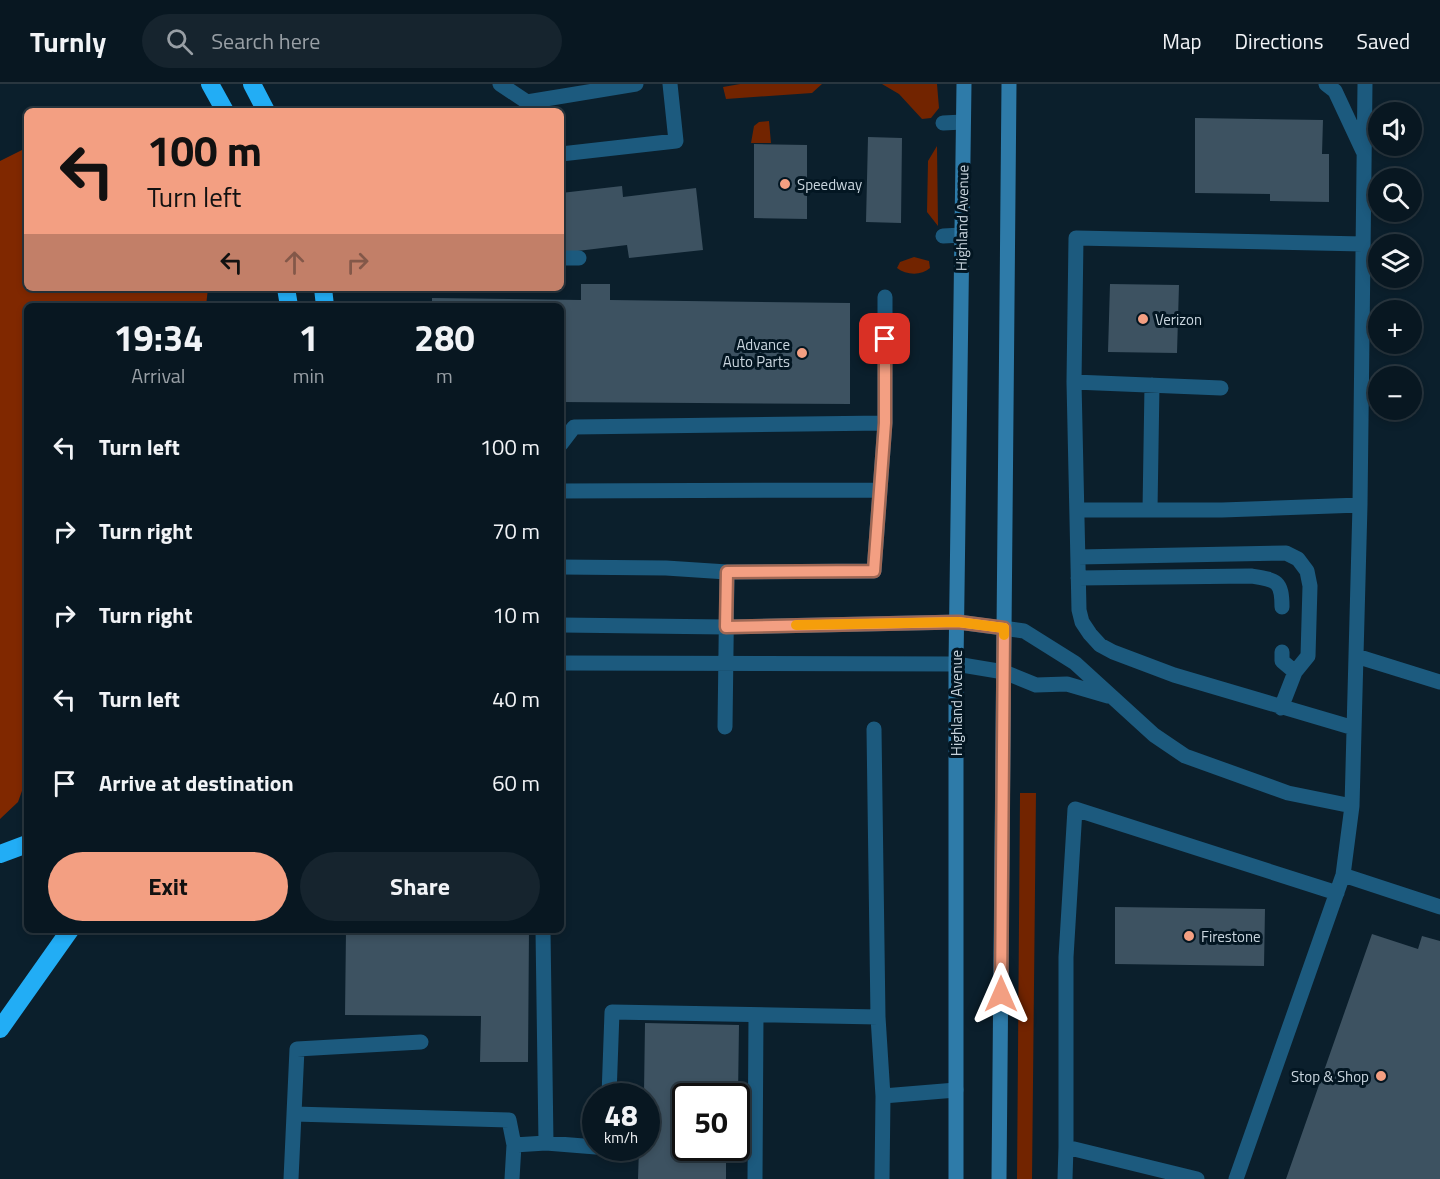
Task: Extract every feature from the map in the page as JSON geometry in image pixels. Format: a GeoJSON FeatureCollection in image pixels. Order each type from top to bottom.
{"type":"FeatureCollection","features":[{"type":"Feature","properties":{"kind":"highway"},"geometry":{"type":"LineString","coordinates":[[210,84],[223,108]]}},
{"type":"Feature","properties":{"kind":"highway"},"geometry":{"type":"LineString","coordinates":[[252,84],[264,108]]}},
{"type":"Feature","properties":{"kind":"highway"},"geometry":{"type":"LineString","coordinates":[[0,854],[24,845]]}},
{"type":"Feature","properties":{"kind":"highway"},"geometry":{"type":"LineString","coordinates":[[0,1029],[68,933]]}},
{"type":"Feature","properties":{"kind":"main road","name":"Highland Avenue"},"geometry":{"type":"LineString","coordinates":[[956,1179],[956,664],[964,84]]}},
{"type":"Feature","properties":{"kind":"main road"},"geometry":{"type":"LineString","coordinates":[[999,1179],[1009,84]]}},
{"type":"Feature","properties":{"kind":"lane"},"geometry":{"type":"LineString","coordinates":[[500,84],[527,102],[636,84]]}},
{"type":"Feature","properties":{"kind":"lane"},"geometry":{"type":"LineString","coordinates":[[564,154],[676,141],[670,84]]}},
{"type":"Feature","properties":{"kind":"lane"},"geometry":{"type":"LineString","coordinates":[[1326,84],[1335,91],[1365,155]]}},
{"type":"Feature","properties":{"kind":"lane"},"geometry":{"type":"LineString","coordinates":[[1236,1179],[1343,875],[1352,806],[1360,505],[1365,84]]}},
{"type":"Feature","properties":{"kind":"lane"},"geometry":{"type":"LineString","coordinates":[[943,123],[963,122]]}},
{"type":"Feature","properties":{"kind":"lane"},"geometry":{"type":"LineString","coordinates":[[944,236],[962,235]]}},
{"type":"Feature","properties":{"kind":"lane"},"geometry":{"type":"LineString","coordinates":[[1354,728],[1174,675],[1100,645],[1082,622],[1078,578],[1074,382],[1076,238],[1363,244]]}},
{"type":"Feature","properties":{"kind":"lane"},"geometry":{"type":"LineString","coordinates":[[564,258],[579,258]]}},
{"type":"Feature","properties":{"kind":"lane"},"geometry":{"type":"LineString","coordinates":[[564,567],[666,568],[727,572],[874,571],[885,423],[885,297]]}},
{"type":"Feature","properties":{"kind":"lane"},"geometry":{"type":"LineString","coordinates":[[1074,382],[1221,388]]}},
{"type":"Feature","properties":{"kind":"lane"},"geometry":{"type":"LineString","coordinates":[[1150,510],[1152,385]]}},
{"type":"Feature","properties":{"kind":"lane"},"geometry":{"type":"LineString","coordinates":[[564,440],[574,427],[885,423]]}},
{"type":"Feature","properties":{"kind":"lane"},"geometry":{"type":"LineString","coordinates":[[564,491],[880,490]]}},
{"type":"Feature","properties":{"kind":"lane"},"geometry":{"type":"LineString","coordinates":[[1077,510],[1360,505]]}},
{"type":"Feature","properties":{"kind":"lane"},"geometry":{"type":"LineString","coordinates":[[1078,557],[1286,553],[1298,559],[1307,571],[1310,585],[1308,656],[1295,672],[1281,708]]}},
{"type":"Feature","properties":{"kind":"lane"},"geometry":{"type":"LineString","coordinates":[[725,727],[727,572]]}},
{"type":"Feature","properties":{"kind":"lane"},"geometry":{"type":"LineString","coordinates":[[1078,578],[1251,576],[1271,579],[1278,583],[1282,590],[1282,608]]}},
{"type":"Feature","properties":{"kind":"lane"},"geometry":{"type":"LineString","coordinates":[[564,625],[726,627],[958,622],[1024,631],[1075,663],[1154,735],[1185,756],[1288,792],[1352,806]]}},
{"type":"Feature","properties":{"kind":"lane"},"geometry":{"type":"LineString","coordinates":[[1282,652],[1282,661],[1295,672]]}},
{"type":"Feature","properties":{"kind":"lane"},"geometry":{"type":"LineString","coordinates":[[1356,656],[1440,682]]}},
{"type":"Feature","properties":{"kind":"lane"},"geometry":{"type":"LineString","coordinates":[[564,663],[956,664],[1004,672],[1036,686],[1067,684],[1110,697]]}},
{"type":"Feature","properties":{"kind":"lane"},"geometry":{"type":"LineString","coordinates":[[874,729],[878,1017],[883,1096],[882,1179]]}},
{"type":"Feature","properties":{"kind":"lane"},"geometry":{"type":"LineString","coordinates":[[1065,1179],[1066,957],[1075,809],[1337,893]]}},
{"type":"Feature","properties":{"kind":"lane"},"geometry":{"type":"LineString","coordinates":[[1343,875],[1440,907]]}},
{"type":"Feature","properties":{"kind":"lane"},"geometry":{"type":"LineString","coordinates":[[543,933],[546,1143]]}},
{"type":"Feature","properties":{"kind":"lane"},"geometry":{"type":"LineString","coordinates":[[609,1083],[612,1012],[878,1017]]}},
{"type":"Feature","properties":{"kind":"lane"},"geometry":{"type":"LineString","coordinates":[[755,1179],[756,1015]]}},
{"type":"Feature","properties":{"kind":"lane"},"geometry":{"type":"LineString","coordinates":[[291,1179],[297,1049],[421,1042]]}},
{"type":"Feature","properties":{"kind":"lane"},"geometry":{"type":"LineString","coordinates":[[883,1096],[956,1090]]}},
{"type":"Feature","properties":{"kind":"lane"},"geometry":{"type":"LineString","coordinates":[[294,1114],[508,1120],[514,1145],[512,1179]]}},
{"type":"Feature","properties":{"kind":"lane"},"geometry":{"type":"LineString","coordinates":[[514,1145],[546,1143],[582,1146]]}},
{"type":"Feature","properties":{"kind":"lane"},"geometry":{"type":"LineString","coordinates":[[1066,1147],[1197,1179]]}},
{"type":"Feature","properties":{"kind":"shaded area"},"geometry":{"type":"Polygon","coordinates":[[[740,84],[822,84],[812,93],[726,99],[723,87],[740,84]]]}},
{"type":"Feature","properties":{"kind":"shaded area"},"geometry":{"type":"Polygon","coordinates":[[[882,84],[937,84],[939,108],[931,118],[922,119],[899,94],[882,84]]]}},
{"type":"Feature","properties":{"kind":"shaded area"},"geometry":{"type":"Polygon","coordinates":[[[769,121],[771,143],[751,143],[754,126],[759,122],[769,121]]]}},
{"type":"Feature","properties":{"kind":"shaded area"},"geometry":{"type":"Polygon","coordinates":[[[937,146],[938,226],[927,212],[928,161],[937,146]]]}},
{"type":"Feature","properties":{"kind":"shaded area"},"geometry":{"type":"Polygon","coordinates":[[[24,150],[24,291],[208,291],[206,303],[24,303],[24,785],[18,802],[0,819],[0,161],[24,150]]]}},
{"type":"Feature","properties":{"kind":"shaded area"},"geometry":{"type":"Polygon","coordinates":[[[914,257],[929,261],[930,268],[914,274],[897,268],[900,262],[914,257]]]}},
{"type":"Feature","properties":{"kind":"shaded area"},"geometry":{"type":"Polygon","coordinates":[[[1020,793],[1036,793],[1032,1179],[1017,1179],[1020,793]]]}},
{"type":"Feature","properties":{"kind":"building"},"geometry":{"type":"Polygon","coordinates":[[[1195,118],[1323,120],[1322,154],[1329,154],[1329,202],[1270,201],[1270,194],[1195,193],[1195,118]]]}},
{"type":"Feature","properties":{"kind":"building"},"geometry":{"type":"Polygon","coordinates":[[[868,137],[902,138],[901,223],[866,222],[868,137]]]}},
{"type":"Feature","properties":{"kind":"building"},"geometry":{"type":"Polygon","coordinates":[[[754,144],[807,145],[807,219],[754,218],[754,144]]]}},
{"type":"Feature","properties":{"kind":"building"},"geometry":{"type":"Polygon","coordinates":[[[622,186],[623,197],[696,188],[703,250],[629,258],[627,245],[564,253],[564,193],[622,186]]]}},
{"type":"Feature","properties":{"kind":"building"},"geometry":{"type":"Polygon","coordinates":[[[581,284],[610,284],[610,300],[850,303],[850,404],[564,402],[564,303],[432,303],[432,298],[581,300],[581,284]]]}},
{"type":"Feature","properties":{"kind":"building","name":"Verizon"},"geometry":{"type":"Polygon","coordinates":[[[1110,284],[1179,285],[1177,353],[1108,352],[1110,284]]]}},
{"type":"Feature","properties":{"kind":"building","name":"Firestone"},"geometry":{"type":"Polygon","coordinates":[[[1115,907],[1265,909],[1264,966],[1115,964],[1115,907]]]}},
{"type":"Feature","properties":{"kind":"building"},"geometry":{"type":"Polygon","coordinates":[[[346,933],[529,933],[528,1062],[480,1062],[481,1016],[345,1015],[346,933]]]}},
{"type":"Feature","properties":{"kind":"building","name":"Stop & Shop"},"geometry":{"type":"Polygon","coordinates":[[[1372,934],[1418,949],[1422,936],[1440,941],[1440,1179],[1286,1179],[1372,934]]]}},
{"type":"Feature","properties":{"kind":"building"},"geometry":{"type":"Polygon","coordinates":[[[645,1023],[739,1025],[738,1083],[672,1083],[672,1161],[726,1161],[726,1179],[638,1179],[639,1161],[660,1161],[660,1083],[644,1083],[645,1023]]]}},
{"type":"Feature","properties":{"kind":"slow traffic"},"geometry":{"type":"LineString","coordinates":[[796,625],[958,622],[1004,628],[1004,635]]}},
{"type":"Feature","properties":{"kind":"place","name":"Speedway"},"geometry":{"type":"Point","coordinates":[785,184]}},
{"type":"Feature","properties":{"kind":"place","name":"Verizon"},"geometry":{"type":"Point","coordinates":[1143,319]}},
{"type":"Feature","properties":{"kind":"place","name":"Advance Auto Parts"},"geometry":{"type":"Point","coordinates":[802,353]}},
{"type":"Feature","properties":{"kind":"place","name":"Firestone"},"geometry":{"type":"Point","coordinates":[1189,936]}},
{"type":"Feature","properties":{"kind":"place","name":"Stop & Shop"},"geometry":{"type":"Point","coordinates":[1381,1076]}},
{"type":"Feature","properties":{"kind":"route"},"geometry":{"type":"LineString","coordinates":[[885,339],[885,423],[874,571],[727,572],[726,627],[958,622],[1004,628],[1001,994]]}}]}
